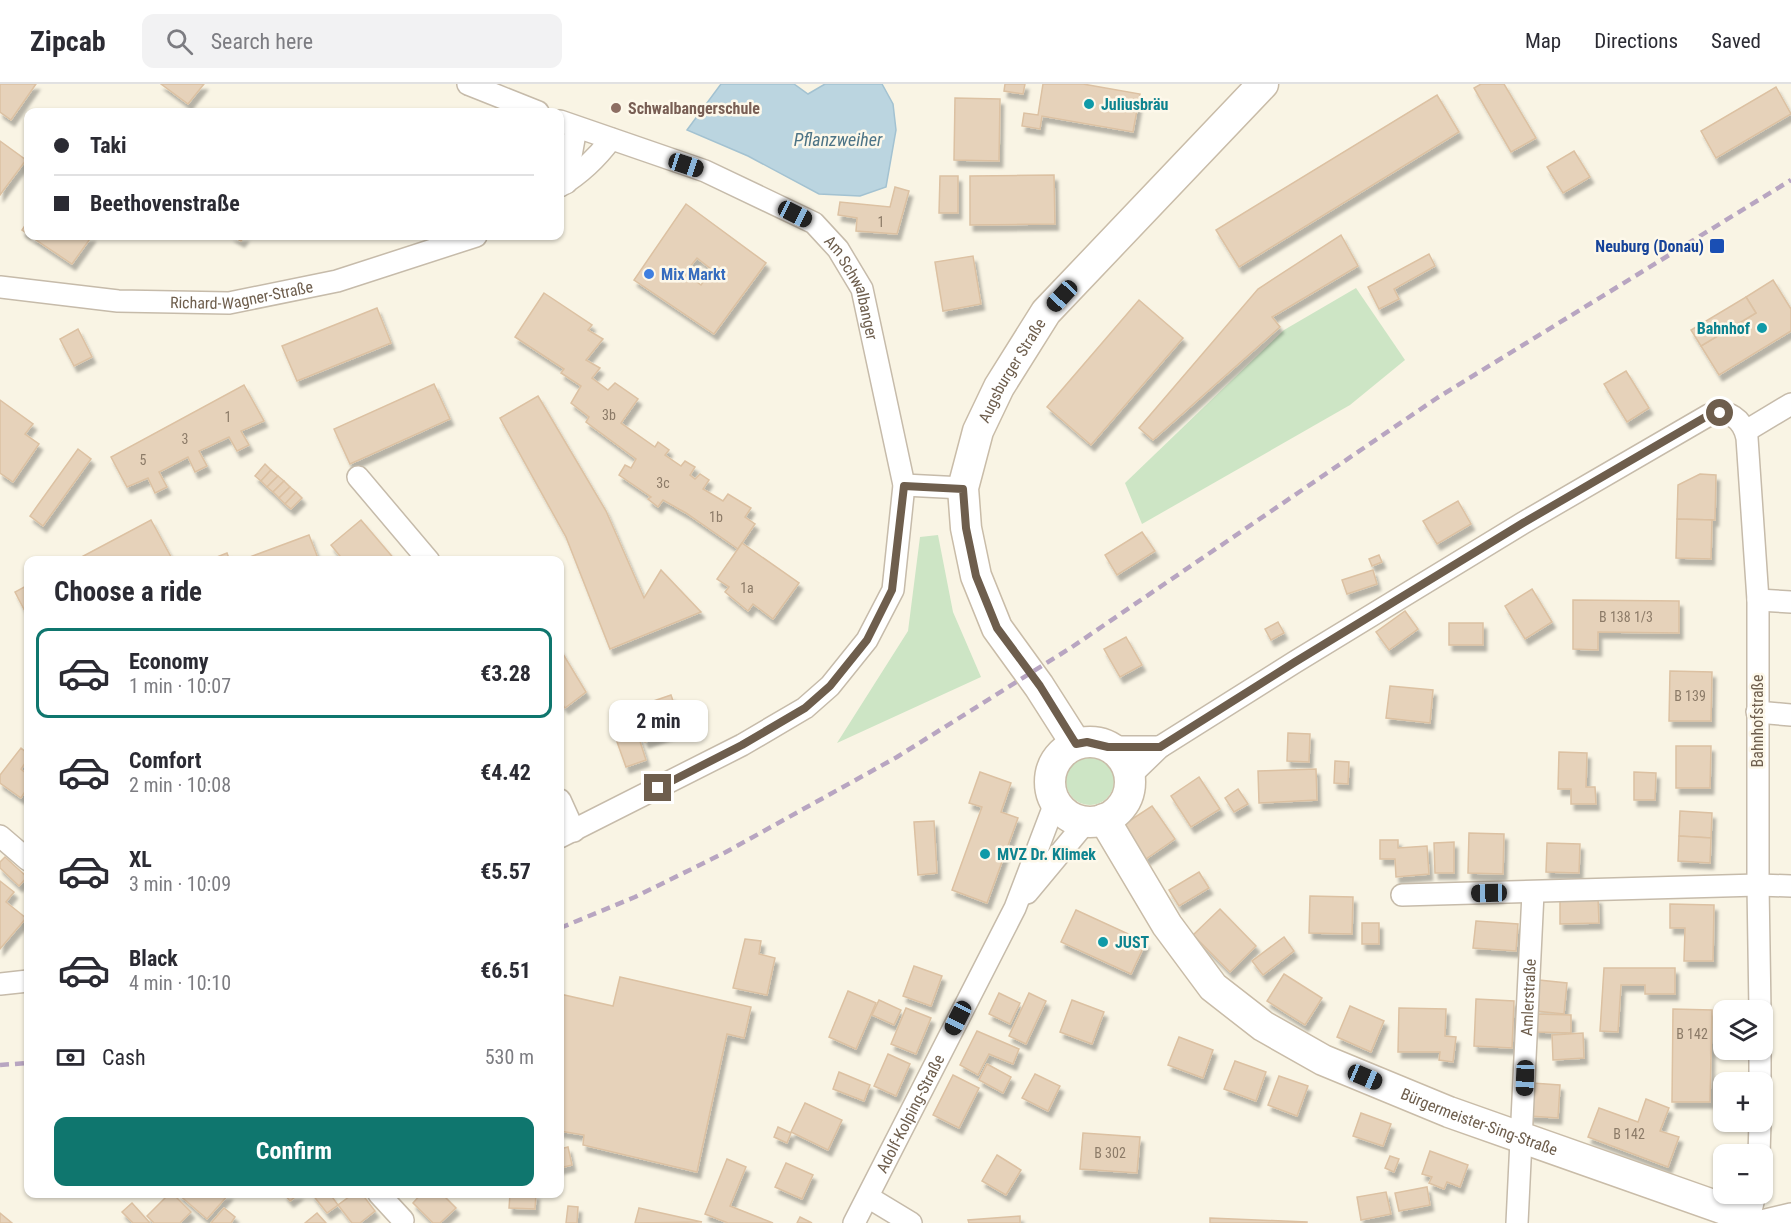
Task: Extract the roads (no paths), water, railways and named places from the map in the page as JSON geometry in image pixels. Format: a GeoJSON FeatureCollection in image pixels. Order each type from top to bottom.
{"type":"FeatureCollection","features":[{"type":"Feature","properties":{"kind":"main road","name":"Augsburger Straße"},"geometry":{"type":"LineString","coordinates":[[1069,749],[1040,686],[997,628],[976,576],[966,528],[963,489],[978,431],[999,387],[1046,312],[1263,84]]}},
{"type":"Feature","properties":{"kind":"main road"},"geometry":{"type":"LineString","coordinates":[[1087,742],[1108,747],[1122,759],[1129,777],[1126,799],[1117,811],[1095,821],[1068,816],[1055,802],[1050,786],[1050,776],[1056,760],[1069,749],[1087,742]]}},
{"type":"Feature","properties":{"kind":"main road","name":"Bürgermeister-Sing-Straße"},"geometry":{"type":"LineString","coordinates":[[1095,821],[1213,987],[1263,1026],[1323,1060],[1449,1112],[1727,1210],[1747,1223]]}},
{"type":"Feature","properties":{"kind":"street"},"geometry":{"type":"LineString","coordinates":[[468,84],[528,108]]}},
{"type":"Feature","properties":{"kind":"street"},"geometry":{"type":"LineString","coordinates":[[564,172],[568,124]]}},
{"type":"Feature","properties":{"kind":"street","name":"Am Schwalbanger"},"geometry":{"type":"LineString","coordinates":[[567,834],[742,745],[805,708],[830,686],[867,640],[892,590],[904,486],[862,290],[838,249],[814,224],[739,186],[705,171],[568,124]]}},
{"type":"Feature","properties":{"kind":"street"},"geometry":{"type":"LineString","coordinates":[[564,183],[600,153],[611,139]]}},
{"type":"Feature","properties":{"kind":"street","name":"Richard-Wagner-Straße"},"geometry":{"type":"LineString","coordinates":[[0,287],[118,301],[229,303],[337,281],[464,240]]}},
{"type":"Feature","properties":{"kind":"street"},"geometry":{"type":"LineString","coordinates":[[1129,777],[1160,747],[1295,662],[1523,523],[1709,415],[1720,413],[1732,415],[1746,431],[1791,404]]}},
{"type":"Feature","properties":{"kind":"street","name":"Bahnhofstraße"},"geometry":{"type":"LineString","coordinates":[[1746,431],[1758,600],[1760,1000]]}},
{"type":"Feature","properties":{"kind":"street"},"geometry":{"type":"LineString","coordinates":[[358,477],[425,556]]}},
{"type":"Feature","properties":{"kind":"street"},"geometry":{"type":"LineString","coordinates":[[904,486],[963,489]]}},
{"type":"Feature","properties":{"kind":"street"},"geometry":{"type":"LineString","coordinates":[[1758,600],[1791,602]]}},
{"type":"Feature","properties":{"kind":"street"},"geometry":{"type":"LineString","coordinates":[[1757,712],[1791,715]]}},
{"type":"Feature","properties":{"kind":"street"},"geometry":{"type":"LineString","coordinates":[[1108,747],[1160,747]]}},
{"type":"Feature","properties":{"kind":"street","name":"Adolf-Kolping-Straße"},"geometry":{"type":"LineString","coordinates":[[854,1223],[1015,908],[1055,802]]}},
{"type":"Feature","properties":{"kind":"street","name":"Adolf-Kolping-Straße"},"geometry":{"type":"LineString","coordinates":[[1015,908],[1095,821]]}},
{"type":"Feature","properties":{"kind":"street"},"geometry":{"type":"LineString","coordinates":[[0,836],[24,857]]}},
{"type":"Feature","properties":{"kind":"street"},"geometry":{"type":"LineString","coordinates":[[1402,895],[1791,886]]}},
{"type":"Feature","properties":{"kind":"street","name":"Amlerstraße"},"geometry":{"type":"LineString","coordinates":[[1517,1223],[1533,892]]}},
{"type":"Feature","properties":{"kind":"street"},"geometry":{"type":"LineString","coordinates":[[0,984],[24,981]]}},
{"type":"Feature","properties":{"kind":"street"},"geometry":{"type":"LineString","coordinates":[[868,1197],[910,1223]]}},
{"type":"Feature","properties":{"kind":"street"},"geometry":{"type":"LineString","coordinates":[[383,1198],[403,1220],[402,1223]]}},
{"type":"Feature","properties":{"kind":"street"},"geometry":{"type":"LineString","coordinates":[[1747,1223],[1752,1204]]}},
{"type":"Feature","properties":{"kind":"street"},"geometry":{"type":"LineString","coordinates":[[1753,1223],[1791,1214]]}},
{"type":"Feature","properties":{"kind":"water","name":"Pflanzweiher"},"geometry":{"type":"Polygon","coordinates":[[[721,84],[794,84],[808,94],[825,84],[882,84],[893,104],[896,130],[886,187],[860,196],[819,194],[748,156],[687,130],[721,84]]]}},
{"type":"Feature","properties":{"kind":"railway"},"geometry":{"type":"LineString","coordinates":[[564,926],[635,897],[726,852],[897,757],[1072,647],[1437,398],[1791,180]]}},
{"type":"Feature","properties":{"kind":"railway"},"geometry":{"type":"LineString","coordinates":[[0,1065],[24,1063]]}},
{"type":"Feature","properties":{"kind":"place","name":"Juliusbräu"},"geometry":{"type":"Point","coordinates":[1089,104]}},
{"type":"Feature","properties":{"kind":"place","name":"Schwalbangerschule"},"geometry":{"type":"Point","coordinates":[616,108]}},
{"type":"Feature","properties":{"kind":"place","name":"Neuburg (Donau)"},"geometry":{"type":"Point","coordinates":[1717,246]}},
{"type":"Feature","properties":{"kind":"place","name":"Mix Markt"},"geometry":{"type":"Point","coordinates":[649,274]}},
{"type":"Feature","properties":{"kind":"place","name":"Bahnhof"},"geometry":{"type":"Point","coordinates":[1762,328]}},
{"type":"Feature","properties":{"kind":"place","name":"MVZ Dr. Klimek"},"geometry":{"type":"Point","coordinates":[985,854]}},
{"type":"Feature","properties":{"kind":"place","name":"JUST"},"geometry":{"type":"Point","coordinates":[1103,942]}}]}
